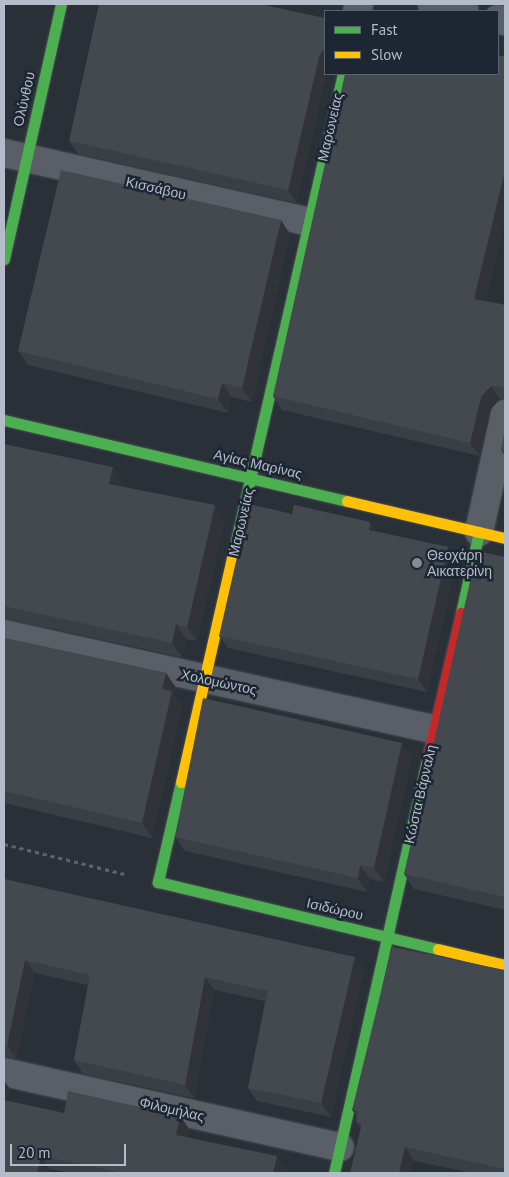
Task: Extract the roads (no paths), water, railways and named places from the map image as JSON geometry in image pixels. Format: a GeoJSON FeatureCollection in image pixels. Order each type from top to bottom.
{"type":"FeatureCollection","features":[{"type":"Feature","properties":{"kind":"street","name":"Ολύνθου"},"geometry":{"type":"LineString","coordinates":[[4,259],[15,156],[61,4]]}},
{"type":"Feature","properties":{"kind":"street"},"geometry":{"type":"LineString","coordinates":[[432,4],[459,10]]}},
{"type":"Feature","properties":{"kind":"street","name":"Μαρωνείας"},"geometry":{"type":"LineString","coordinates":[[158,882],[343,75]]}},
{"type":"Feature","properties":{"kind":"street","name":"Κισσάβου"},"geometry":{"type":"LineString","coordinates":[[15,156],[309,222]]}},
{"type":"Feature","properties":{"kind":"street","name":"Κώστα Βάρναλη"},"geometry":{"type":"LineString","coordinates":[[334,1173],[505,414]]}},
{"type":"Feature","properties":{"kind":"street","name":"Αγίας Μαρίνας"},"geometry":{"type":"LineString","coordinates":[[4,420],[505,538]]}},
{"type":"Feature","properties":{"kind":"street","name":"Χολομώντος"},"geometry":{"type":"LineString","coordinates":[[4,634],[434,729]]}},
{"type":"Feature","properties":{"kind":"street","name":"Ισιδώρου"},"geometry":{"type":"LineString","coordinates":[[158,882],[505,965]]}},
{"type":"Feature","properties":{"kind":"street","name":"Φιλομήλας"},"geometry":{"type":"LineString","coordinates":[[4,1072],[340,1147]]}},
{"type":"Feature","properties":{"kind":"place","name":"Θεοχάρη Αικατερίνη"},"geometry":{"type":"Point","coordinates":[417,563]}}]}
